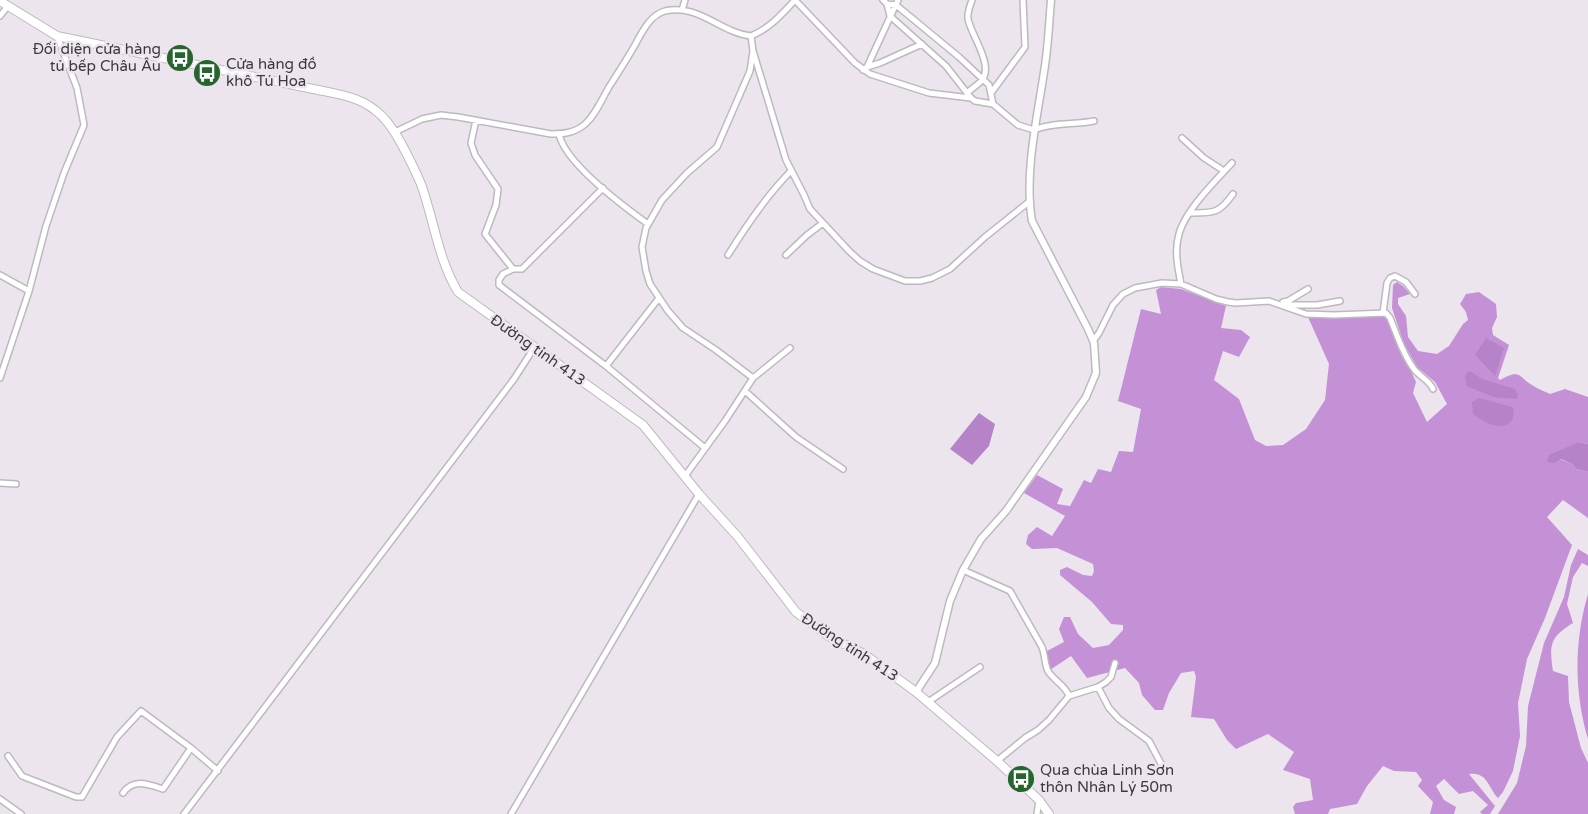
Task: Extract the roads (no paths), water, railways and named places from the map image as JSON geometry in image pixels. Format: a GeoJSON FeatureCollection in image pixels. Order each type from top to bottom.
{"type":"FeatureCollection","features":[{"type":"Feature","properties":{"kind":"main road","name":"Đường tỉnh 413"},"geometry":{"type":"LineString","coordinates":[[0,1],[57,36],[350,97],[364,102],[377,110],[395,132],[421,184],[443,261],[449,278],[458,292],[643,425],[699,494],[738,537],[796,612],[828,636],[864,654],[916,692],[997,761],[1039,800],[1049,814]]}},
{"type":"Feature","properties":{"kind":"street"},"geometry":{"type":"LineString","coordinates":[[682,10],[685,0]]}},
{"type":"Feature","properties":{"kind":"street"},"geometry":{"type":"LineString","coordinates":[[395,132],[422,119],[440,115],[559,134],[576,130],[586,124],[642,33],[655,16],[665,11],[690,11],[716,22],[737,34],[751,36],[764,31],[774,23],[795,0],[876,77],[929,93],[971,98]]}},
{"type":"Feature","properties":{"kind":"street"},"geometry":{"type":"LineString","coordinates":[[967,93],[983,80],[985,73],[982,56],[969,22],[968,13],[972,0]]}},
{"type":"Feature","properties":{"kind":"street"},"geometry":{"type":"LineString","coordinates":[[991,93],[1025,47],[1023,0]]}},
{"type":"Feature","properties":{"kind":"street"},"geometry":{"type":"LineString","coordinates":[[916,692],[935,663],[950,601],[963,570],[981,539],[1006,511],[1086,397],[1096,373],[1093,341],[1032,221],[1030,201],[1034,130],[1044,70],[1051,0]]}},
{"type":"Feature","properties":{"kind":"street"},"geometry":{"type":"LineString","coordinates":[[993,104],[989,85],[897,2],[885,2],[890,16],[949,70],[975,101],[993,104],[1018,125],[1034,130],[1045,125],[1094,121]]}},
{"type":"Feature","properties":{"kind":"street"},"geometry":{"type":"LineString","coordinates":[[865,68],[897,2]]}},
{"type":"Feature","properties":{"kind":"street"},"geometry":{"type":"LineString","coordinates":[[0,16],[8,6]]}},
{"type":"Feature","properties":{"kind":"street"},"geometry":{"type":"LineString","coordinates":[[0,378],[29,291],[46,226],[64,173],[84,125],[77,88],[57,36]]}},
{"type":"Feature","properties":{"kind":"street"},"geometry":{"type":"LineString","coordinates":[[751,36],[753,50],[782,148],[810,209],[860,261],[873,269],[906,281],[920,281],[932,278],[950,269],[985,237],[1030,201]]}},
{"type":"Feature","properties":{"kind":"street"},"geometry":{"type":"LineString","coordinates":[[865,68],[922,44]]}},
{"type":"Feature","properties":{"kind":"street"},"geometry":{"type":"LineString","coordinates":[[753,50],[750,71],[717,148],[693,167],[666,194],[648,224],[643,240],[643,259],[650,284],[683,328],[754,378]]}},
{"type":"Feature","properties":{"kind":"street"},"geometry":{"type":"LineString","coordinates":[[476,120],[471,143],[475,155],[498,189],[496,205],[484,234],[512,269]]}},
{"type":"Feature","properties":{"kind":"street"},"geometry":{"type":"LineString","coordinates":[[559,134],[561,143],[579,166],[648,224]]}},
{"type":"Feature","properties":{"kind":"street"},"geometry":{"type":"LineString","coordinates":[[1182,138],[1204,158],[1224,171]]}},
{"type":"Feature","properties":{"kind":"street"},"geometry":{"type":"LineString","coordinates":[[1182,284],[1178,269],[1177,243],[1180,229],[1190,213],[1232,163]]}},
{"type":"Feature","properties":{"kind":"street"},"geometry":{"type":"LineString","coordinates":[[728,255],[740,235],[791,171]]}},
{"type":"Feature","properties":{"kind":"street"},"geometry":{"type":"LineString","coordinates":[[603,188],[522,269],[512,269],[504,274],[499,280],[499,285],[606,366],[705,448]]}},
{"type":"Feature","properties":{"kind":"street"},"geometry":{"type":"LineString","coordinates":[[1190,213],[1220,210],[1233,194]]}},
{"type":"Feature","properties":{"kind":"street"},"geometry":{"type":"LineString","coordinates":[[786,255],[822,223]]}},
{"type":"Feature","properties":{"kind":"street"},"geometry":{"type":"LineString","coordinates":[[0,275],[29,291]]}},
{"type":"Feature","properties":{"kind":"street"},"geometry":{"type":"LineString","coordinates":[[1383,313],[1388,280],[1390,278],[1395,276],[1400,278],[1406,282],[1415,294]]}},
{"type":"Feature","properties":{"kind":"street"},"geometry":{"type":"LineString","coordinates":[[1093,341],[1113,305],[1127,291],[1162,283],[1182,284],[1216,299],[1228,302],[1269,301],[1298,313],[1320,316],[1386,313],[1410,363],[1431,384],[1433,389]]}},
{"type":"Feature","properties":{"kind":"street"},"geometry":{"type":"LineString","coordinates":[[1275,303],[1288,301],[1308,288]]}},
{"type":"Feature","properties":{"kind":"street"},"geometry":{"type":"LineString","coordinates":[[606,366],[659,298]]}},
{"type":"Feature","properties":{"kind":"street"},"geometry":{"type":"LineString","coordinates":[[1282,305],[1318,305],[1340,301]]}},
{"type":"Feature","properties":{"kind":"street"},"geometry":{"type":"LineString","coordinates":[[193,814],[186,812],[514,379],[534,348]]}},
{"type":"Feature","properties":{"kind":"street"},"geometry":{"type":"LineString","coordinates":[[685,476],[754,378],[790,348]]}},
{"type":"Feature","properties":{"kind":"street"},"geometry":{"type":"LineString","coordinates":[[745,390],[796,437],[843,469]]}},
{"type":"Feature","properties":{"kind":"street"},"geometry":{"type":"LineString","coordinates":[[0,484],[16,484]]}},
{"type":"Feature","properties":{"kind":"street"},"geometry":{"type":"LineString","coordinates":[[511,814],[699,494]]}},
{"type":"Feature","properties":{"kind":"street"},"geometry":{"type":"LineString","coordinates":[[963,570],[1010,592],[1042,648],[1048,671],[1061,684],[1069,696]]}},
{"type":"Feature","properties":{"kind":"street"},"geometry":{"type":"LineString","coordinates":[[997,761],[1038,730],[1069,696],[1098,687],[1111,677],[1115,663]]}},
{"type":"Feature","properties":{"kind":"street"},"geometry":{"type":"LineString","coordinates":[[928,702],[980,667]]}},
{"type":"Feature","properties":{"kind":"street"},"geometry":{"type":"LineString","coordinates":[[1098,687],[1109,708],[1119,719],[1149,741],[1165,771]]}},
{"type":"Feature","properties":{"kind":"street"},"geometry":{"type":"LineString","coordinates":[[8,756],[22,776],[80,798],[84,796],[118,737],[142,711],[218,771]]}},
{"type":"Feature","properties":{"kind":"street"},"geometry":{"type":"LineString","coordinates":[[123,793],[128,785],[133,784],[150,785],[163,789],[191,748]]}},
{"type":"Feature","properties":{"kind":"street"},"geometry":{"type":"LineString","coordinates":[[0,798],[21,814]]}},
{"type":"Feature","properties":{"kind":"street"},"geometry":{"type":"LineString","coordinates":[[1037,814],[1039,800]]}},
{"type":"Feature","properties":{"kind":"place","name":"Đối diện cửa hàng tủ bếp Châu Âu"},"geometry":{"type":"Point","coordinates":[180,58]}},
{"type":"Feature","properties":{"kind":"place","name":"Cửa hàng đồ khô Tú Hoa"},"geometry":{"type":"Point","coordinates":[207,73]}},
{"type":"Feature","properties":{"kind":"place","name":"Qua chùa Linh Sơn thôn Nhân Lý 50m"},"geometry":{"type":"Point","coordinates":[1021,779]}}]}
